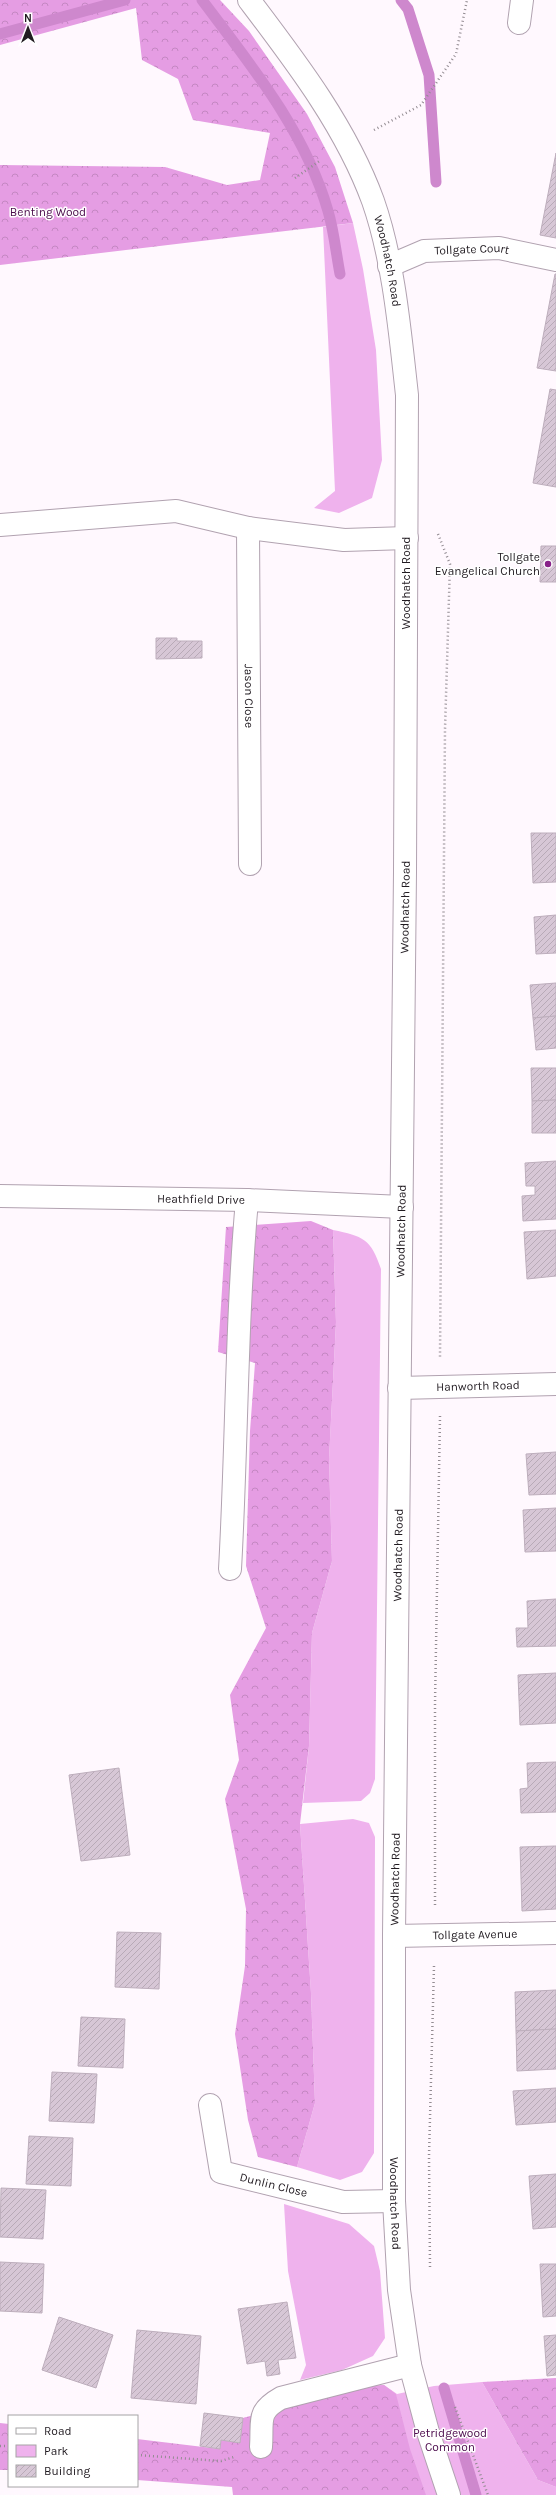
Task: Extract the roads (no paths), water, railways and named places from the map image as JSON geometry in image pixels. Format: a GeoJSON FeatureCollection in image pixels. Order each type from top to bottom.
{"type":"FeatureCollection","features":[{"type":"Feature","properties":{"kind":"main road","name":"Woodhatch Road"},"geometry":{"type":"LineString","coordinates":[[249,0],[307,76],[347,146],[373,201],[389,266],[400,330],[407,395],[402,1207],[394,1936],[394,2201],[399,2290],[410,2365],[428,2432],[450,2495]]}},
{"type":"Feature","properties":{"kind":"main road"},"geometry":{"type":"LineString","coordinates":[[519,23],[522,0]]}},
{"type":"Feature","properties":{"kind":"main road","name":"Tollgate Court"},"geometry":{"type":"LineString","coordinates":[[389,266],[424,251],[499,248],[556,260]]}},
{"type":"Feature","properties":{"kind":"main road"},"geometry":{"type":"LineString","coordinates":[[0,525],[176,511],[248,528],[344,540],[407,538]]}},
{"type":"Feature","properties":{"kind":"main road","name":"Jason Close"},"geometry":{"type":"LineString","coordinates":[[248,528],[250,864]]}},
{"type":"Feature","properties":{"kind":"main road","name":"Heathfield Drive"},"geometry":{"type":"LineString","coordinates":[[0,1196],[247,1200],[402,1207]]}},
{"type":"Feature","properties":{"kind":"main road"},"geometry":{"type":"LineString","coordinates":[[230,1569],[235,1479],[241,1269],[247,1200]]}},
{"type":"Feature","properties":{"kind":"main road","name":"Hanworth Road"},"geometry":{"type":"LineString","coordinates":[[399,1388],[556,1384]]}},
{"type":"Feature","properties":{"kind":"main road","name":"Tollgate Avenue"},"geometry":{"type":"LineString","coordinates":[[394,1936],[556,1933]]}},
{"type":"Feature","properties":{"kind":"main road","name":"Dunlin Close"},"geometry":{"type":"LineString","coordinates":[[210,2105],[221,2172],[343,2202],[394,2201]]}},
{"type":"Feature","properties":{"kind":"main road"},"geometry":{"type":"LineString","coordinates":[[261,2447],[263,2412],[267,2406],[281,2398],[410,2365]]}},
{"type":"Feature","properties":{"kind":"waterway"},"geometry":{"type":"LineString","coordinates":[[0,34],[125,0]]}},
{"type":"Feature","properties":{"kind":"waterway"},"geometry":{"type":"LineString","coordinates":[[202,0],[275,100],[306,153],[328,211],[340,274]]}},
{"type":"Feature","properties":{"kind":"waterway"},"geometry":{"type":"LineString","coordinates":[[401,0],[408,9],[429,75],[436,182]]}},
{"type":"Feature","properties":{"kind":"waterway"},"geometry":{"type":"LineString","coordinates":[[444,2388],[476,2495]]}},
{"type":"Feature","properties":{"kind":"place","name":"Tollgate Evangelical Church"},"geometry":{"type":"Point","coordinates":[548,564]}},
{"type":"Feature","properties":{"kind":"park label","name":"Benting Wood"},"geometry":{"type":"Point","coordinates":[48,212]}},
{"type":"Feature","properties":{"kind":"park label","name":"Petridgewood Common"},"geometry":{"type":"Point","coordinates":[450,2440]}}]}
